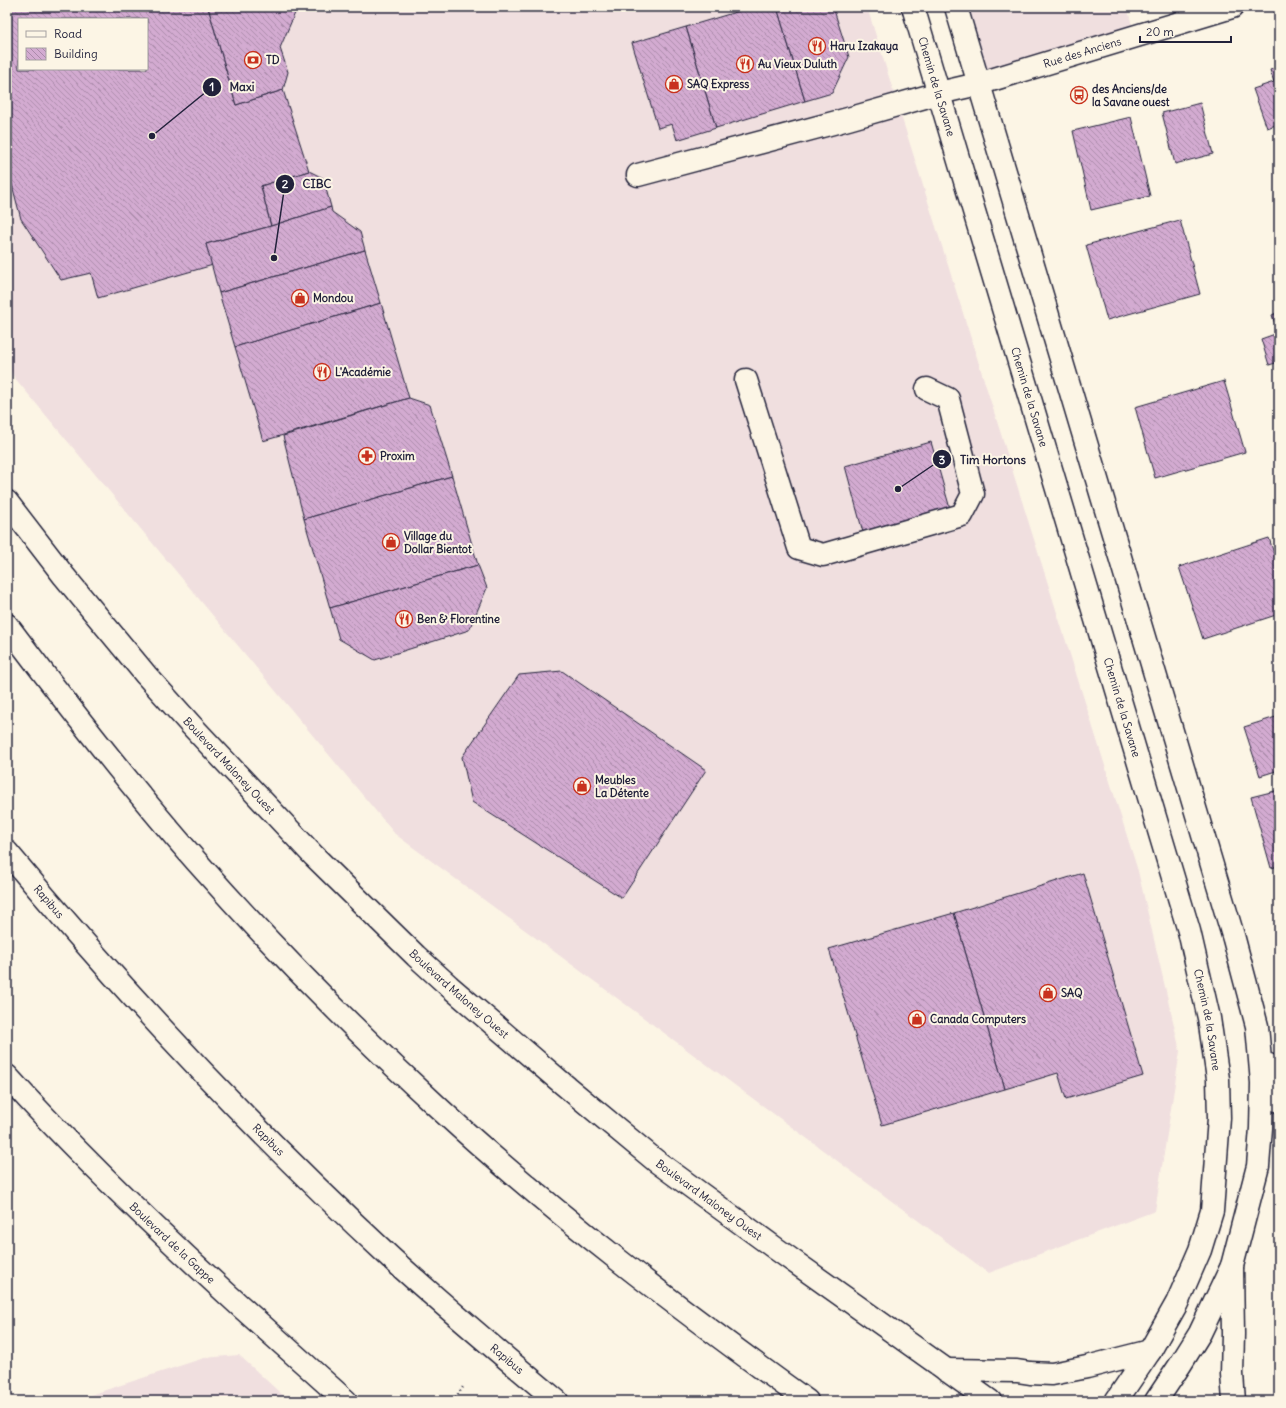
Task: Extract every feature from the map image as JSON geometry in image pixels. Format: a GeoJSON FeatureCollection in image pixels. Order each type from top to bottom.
{"type":"FeatureCollection","features":[{"type":"Feature","properties":{"kind":"main road","name":"Chemin de la Savane"},"geometry":{"type":"LineString","coordinates":[[913,7],[1189,931],[1209,1018],[1218,1079],[1219,1118],[1212,1211],[1200,1250],[1165,1326],[1116,1401]]}},
{"type":"Feature","properties":{"kind":"main road"},"geometry":{"type":"LineString","coordinates":[[956,7],[1234,939],[1279,1101]]}},
{"type":"Feature","properties":{"kind":"main road","name":"Rue des Anciens"},"geometry":{"type":"LineString","coordinates":[[638,175],[939,93],[978,84],[1232,7]]}},
{"type":"Feature","properties":{"kind":"main road"},"geometry":{"type":"LineString","coordinates":[[746,380],[799,548],[823,555],[962,515],[973,494],[948,400],[927,389]]}},
{"type":"Feature","properties":{"kind":"main road","name":"Boulevard Maloney Ouest"},"geometry":{"type":"LineString","coordinates":[[7,502],[64,576],[146,675],[191,726],[314,856],[416,956],[524,1051],[656,1161],[775,1248],[990,1401]]}},
{"type":"Feature","properties":{"kind":"main road"},"geometry":{"type":"LineString","coordinates":[[7,625],[117,767],[196,861],[274,946],[363,1036],[443,1112],[550,1205],[651,1286],[807,1401]]}},
{"type":"Feature","properties":{"kind":"main road","name":"Rapibus"},"geometry":{"type":"LineString","coordinates":[[7,852],[75,933],[136,1001],[263,1134],[390,1256],[433,1295],[557,1401]]}},
{"type":"Feature","properties":{"kind":"main road"},"geometry":{"type":"LineString","coordinates":[[1156,1401],[1200,1333],[1232,1266],[1258,1166],[1262,1084],[1257,1026]]}},
{"type":"Feature","properties":{"kind":"main road","name":"Boulevard de la Gappe"},"geometry":{"type":"LineString","coordinates":[[7,1076],[84,1158],[153,1226],[292,1354],[346,1401]]}},
{"type":"Feature","properties":{"kind":"main road"},"geometry":{"type":"LineString","coordinates":[[1232,1266],[1232,1374],[1234,1401]]}},
{"type":"Feature","properties":{"kind":"main road"},"geometry":{"type":"LineString","coordinates":[[946,1370],[1018,1371],[1052,1374],[1087,1367],[1150,1350]]}},
{"type":"Feature","properties":{"kind":"path"},"geometry":{"type":"LineString","coordinates":[[453,1401],[463,1387]]}},
{"type":"Feature","properties":{"kind":"shaded area"},"geometry":{"type":"Polygon","coordinates":[[[7,7],[867,7],[1138,871],[1180,1051],[1155,1211],[989,1273],[395,834],[14,377],[7,364],[7,7]]]}},
{"type":"Feature","properties":{"kind":"shaded area"},"geometry":{"type":"Polygon","coordinates":[[[956,7],[1127,7],[1135,36],[978,84],[956,7]]]}},
{"type":"Feature","properties":{"kind":"shaded area"},"geometry":{"type":"Polygon","coordinates":[[[239,1355],[289,1401],[72,1401],[204,1358],[239,1355]]]}},
{"type":"Feature","properties":{"kind":"building"},"geometry":{"type":"Polygon","coordinates":[[[7,7],[208,7],[236,105],[283,90],[309,171],[261,186],[271,226],[206,244],[213,265],[98,298],[91,273],[61,280],[21,219],[7,166],[7,7]]]}},
{"type":"Feature","properties":{"kind":"building","name":"TD"},"geometry":{"type":"Polygon","coordinates":[[[208,7],[293,7],[295,13],[280,48],[288,72],[283,90],[236,105],[208,7]]]}},
{"type":"Feature","properties":{"kind":"building","name":"Au Vieux Duluth"},"geometry":{"type":"Polygon","coordinates":[[[748,7],[777,7],[805,101],[716,128],[686,27],[746,9],[748,7]]]}},
{"type":"Feature","properties":{"kind":"building","name":"Haru Izakaya"},"geometry":{"type":"Polygon","coordinates":[[[777,7],[833,7],[849,57],[832,93],[805,101],[777,7]]]}},
{"type":"Feature","properties":{"kind":"building","name":"SAQ Express"},"geometry":{"type":"Polygon","coordinates":[[[686,27],[716,128],[677,140],[672,124],[658,128],[632,43],[686,27]]]}},
{"type":"Feature","properties":{"kind":"building"},"geometry":{"type":"Polygon","coordinates":[[[1279,67],[1279,124],[1267,128],[1253,89],[1274,82],[1270,70],[1279,67]]]}},
{"type":"Feature","properties":{"kind":"building"},"geometry":{"type":"Polygon","coordinates":[[[1200,103],[1213,154],[1175,164],[1162,113],[1200,103]]]}},
{"type":"Feature","properties":{"kind":"building"},"geometry":{"type":"Polygon","coordinates":[[[1131,117],[1150,196],[1091,210],[1073,131],[1131,117]]]}},
{"type":"Feature","properties":{"kind":"building"},"geometry":{"type":"Polygon","coordinates":[[[309,171],[323,178],[331,207],[271,226],[261,186],[309,171]]]}},
{"type":"Feature","properties":{"kind":"building"},"geometry":{"type":"Polygon","coordinates":[[[331,207],[332,212],[360,232],[365,250],[219,293],[206,244],[331,207]]]}},
{"type":"Feature","properties":{"kind":"building"},"geometry":{"type":"Polygon","coordinates":[[[1180,220],[1200,294],[1107,320],[1086,245],[1180,220]]]}},
{"type":"Feature","properties":{"kind":"building","name":"Mondou"},"geometry":{"type":"Polygon","coordinates":[[[365,250],[381,303],[235,347],[219,293],[365,250]]]}},
{"type":"Feature","properties":{"kind":"building","name":"L'Académie"},"geometry":{"type":"Polygon","coordinates":[[[381,303],[409,398],[263,441],[235,347],[381,303]]]}},
{"type":"Feature","properties":{"kind":"building"},"geometry":{"type":"Polygon","coordinates":[[[1279,312],[1279,362],[1269,365],[1261,339],[1278,333],[1272,315],[1279,312]]]}},
{"type":"Feature","properties":{"kind":"building"},"geometry":{"type":"Polygon","coordinates":[[[1224,381],[1245,452],[1155,478],[1135,407],[1224,381]]]}},
{"type":"Feature","properties":{"kind":"building","name":"Proxim"},"geometry":{"type":"Polygon","coordinates":[[[409,398],[430,405],[452,476],[304,519],[283,436],[409,398]]]}},
{"type":"Feature","properties":{"kind":"building"},"geometry":{"type":"Polygon","coordinates":[[[931,442],[951,512],[864,536],[845,466],[931,442]]]}},
{"type":"Feature","properties":{"kind":"building","name":"Village du Dollar Bientot"},"geometry":{"type":"Polygon","coordinates":[[[452,476],[478,565],[330,608],[304,519],[452,476]]]}},
{"type":"Feature","properties":{"kind":"building"},"geometry":{"type":"Polygon","coordinates":[[[1269,538],[1279,569],[1279,614],[1203,639],[1179,567],[1269,538]]]}},
{"type":"Feature","properties":{"kind":"building","name":"Ben & Florentine"},"geometry":{"type":"Polygon","coordinates":[[[478,565],[487,588],[469,630],[375,660],[339,639],[330,608],[478,565]]]}},
{"type":"Feature","properties":{"kind":"building","name":"Meubles La Détente"},"geometry":{"type":"Polygon","coordinates":[[[562,671],[706,770],[622,898],[472,802],[462,757],[519,675],[562,671]]]}},
{"type":"Feature","properties":{"kind":"building"},"geometry":{"type":"Polygon","coordinates":[[[1279,716],[1279,770],[1260,776],[1244,727],[1279,716]]]}},
{"type":"Feature","properties":{"kind":"building"},"geometry":{"type":"Polygon","coordinates":[[[1279,790],[1279,866],[1271,868],[1251,797],[1279,790]]]}},
{"type":"Feature","properties":{"kind":"building","name":"SAQ"},"geometry":{"type":"Polygon","coordinates":[[[1083,873],[1143,1076],[1066,1099],[1058,1073],[1005,1089],[954,913],[1083,873]]]}},
{"type":"Feature","properties":{"kind":"building","name":"Canada Computers"},"geometry":{"type":"Polygon","coordinates":[[[954,913],[1005,1089],[882,1125],[829,949],[954,913]]]}},
{"type":"Feature","properties":{"kind":"place","name":"Haru Izakaya"},"geometry":{"type":"Point","coordinates":[817,46]}},
{"type":"Feature","properties":{"kind":"place","name":"TD"},"geometry":{"type":"Point","coordinates":[253,60]}},
{"type":"Feature","properties":{"kind":"place","name":"Au Vieux Duluth"},"geometry":{"type":"Point","coordinates":[745,64]}},
{"type":"Feature","properties":{"kind":"place","name":"SAQ Express"},"geometry":{"type":"Point","coordinates":[674,84]}},
{"type":"Feature","properties":{"kind":"place","name":"des Anciens/de la Savane ouest"},"geometry":{"type":"Point","coordinates":[1079,95]}},
{"type":"Feature","properties":{"kind":"place","name":"Maxi"},"geometry":{"type":"Point","coordinates":[152,136]}},
{"type":"Feature","properties":{"kind":"place","name":"CIBC"},"geometry":{"type":"Point","coordinates":[274,258]}},
{"type":"Feature","properties":{"kind":"place","name":"Mondou"},"geometry":{"type":"Point","coordinates":[300,298]}},
{"type":"Feature","properties":{"kind":"place","name":"L'Académie"},"geometry":{"type":"Point","coordinates":[322,372]}},
{"type":"Feature","properties":{"kind":"place","name":"Proxim"},"geometry":{"type":"Point","coordinates":[367,456]}},
{"type":"Feature","properties":{"kind":"place","name":"Tim Hortons"},"geometry":{"type":"Point","coordinates":[898,489]}},
{"type":"Feature","properties":{"kind":"place","name":"Village du Dollar Bientot"},"geometry":{"type":"Point","coordinates":[391,542]}},
{"type":"Feature","properties":{"kind":"place","name":"Ben & Florentine"},"geometry":{"type":"Point","coordinates":[404,619]}},
{"type":"Feature","properties":{"kind":"place","name":"Meubles La Détente"},"geometry":{"type":"Point","coordinates":[582,786]}},
{"type":"Feature","properties":{"kind":"place","name":"SAQ"},"geometry":{"type":"Point","coordinates":[1048,993]}},
{"type":"Feature","properties":{"kind":"place","name":"Canada Computers"},"geometry":{"type":"Point","coordinates":[917,1019]}}]}
